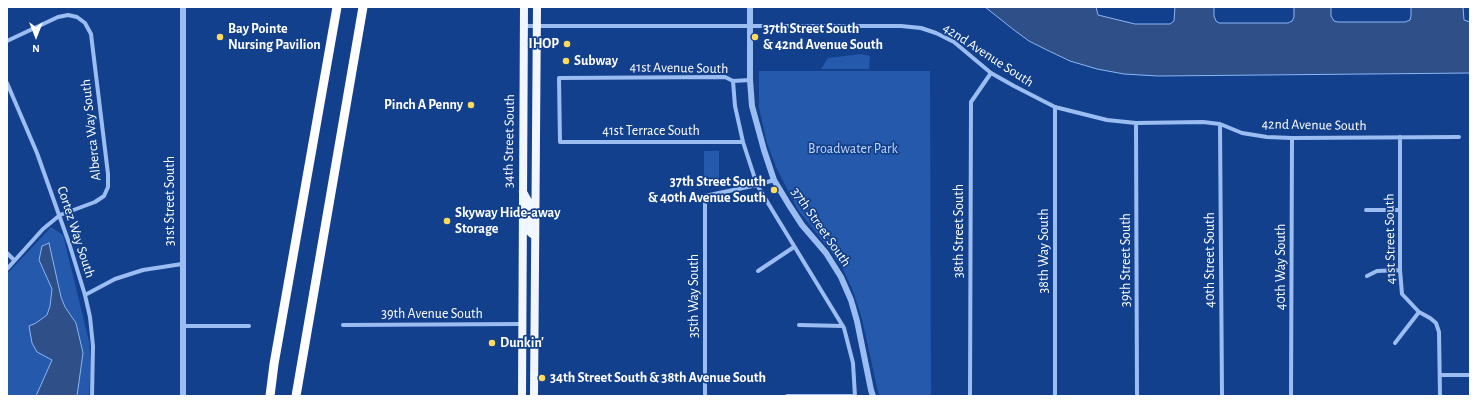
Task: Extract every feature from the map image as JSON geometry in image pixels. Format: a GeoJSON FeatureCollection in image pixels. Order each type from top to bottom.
{"type":"FeatureCollection","features":[{"type":"Feature","properties":{"kind":"highway"},"geometry":{"type":"LineString","coordinates":[[270,396],[337,7]]}},
{"type":"Feature","properties":{"kind":"highway"},"geometry":{"type":"LineString","coordinates":[[296,396],[363,7]]}},
{"type":"Feature","properties":{"kind":"highway","name":"34th Street South"},"geometry":{"type":"LineString","coordinates":[[522,396],[524,7]]}},
{"type":"Feature","properties":{"kind":"highway","name":"34th Street South"},"geometry":{"type":"LineString","coordinates":[[534,396],[537,7]]}},
{"type":"Feature","properties":{"kind":"highway"},"geometry":{"type":"LineString","coordinates":[[522,189],[529,203],[529,231],[535,239]]}},
{"type":"Feature","properties":{"kind":"highway"},"geometry":{"type":"LineString","coordinates":[[522,239],[529,249],[529,269],[534,284]]}},
{"type":"Feature","properties":{"kind":"street","name":"31st Street South"},"geometry":{"type":"LineString","coordinates":[[183,7],[183,396]]}},
{"type":"Feature","properties":{"kind":"street","name":"37th Street South"},"geometry":{"type":"LineString","coordinates":[[750,7],[750,80],[752,106],[764,150],[774,180],[802,225],[826,253],[841,277],[851,300],[857,321],[870,393],[873,396]]}},
{"type":"Feature","properties":{"kind":"street","name":"Alberca Way South"},"geometry":{"type":"LineString","coordinates":[[7,41],[58,17],[68,15],[76,17],[85,23],[91,34],[107,166],[108,187],[104,196],[95,202],[60,215],[43,229],[7,269]]}},
{"type":"Feature","properties":{"kind":"street","name":"42nd Avenue South"},"geometry":{"type":"LineString","coordinates":[[524,26],[901,26],[921,28],[936,33],[954,42],[991,73],[1055,107],[1107,120],[1136,123],[1203,122],[1220,124],[1242,133],[1267,137],[1459,137]]}},
{"type":"Feature","properties":{"kind":"street","name":"38th Street South"},"geometry":{"type":"LineString","coordinates":[[970,396],[971,102],[991,73]]}},
{"type":"Feature","properties":{"kind":"street","name":"41st Avenue South"},"geometry":{"type":"LineString","coordinates":[[560,142],[559,78],[725,77],[733,80],[750,80]]}},
{"type":"Feature","properties":{"kind":"street"},"geometry":{"type":"LineString","coordinates":[[733,80],[735,106],[743,142],[757,185],[843,326],[854,363],[855,396],[787,396]]}},
{"type":"Feature","properties":{"kind":"street","name":"Cortez Way South"},"geometry":{"type":"LineString","coordinates":[[7,83],[37,153],[60,215],[85,295],[93,346],[92,396]]}},
{"type":"Feature","properties":{"kind":"street","name":"38th Way South"},"geometry":{"type":"LineString","coordinates":[[1055,107],[1055,396]]}},
{"type":"Feature","properties":{"kind":"street","name":"39th Street South"},"geometry":{"type":"LineString","coordinates":[[1136,123],[1138,396]]}},
{"type":"Feature","properties":{"kind":"street","name":"40th Street South"},"geometry":{"type":"LineString","coordinates":[[1220,124],[1222,396]]}},
{"type":"Feature","properties":{"kind":"street","name":"41st Street South"},"geometry":{"type":"LineString","coordinates":[[1400,137],[1400,270],[1402,294],[1419,312],[1436,323],[1439,332],[1440,396]]}},
{"type":"Feature","properties":{"kind":"street","name":"40th Way South"},"geometry":{"type":"LineString","coordinates":[[1291,396],[1292,138]]}},
{"type":"Feature","properties":{"kind":"street","name":"41st Terrace South"},"geometry":{"type":"LineString","coordinates":[[560,142],[743,142]]}},
{"type":"Feature","properties":{"kind":"street"},"geometry":{"type":"LineString","coordinates":[[757,185],[774,180]]}},
{"type":"Feature","properties":{"kind":"street","name":"35th Way South"},"geometry":{"type":"LineString","coordinates":[[706,396],[705,196],[757,185]]}},
{"type":"Feature","properties":{"kind":"street"},"geometry":{"type":"LineString","coordinates":[[1366,210],[1400,210]]}},
{"type":"Feature","properties":{"kind":"street"},"geometry":{"type":"LineString","coordinates":[[758,271],[794,247]]}},
{"type":"Feature","properties":{"kind":"street"},"geometry":{"type":"LineString","coordinates":[[7,253],[14,260]]}},
{"type":"Feature","properties":{"kind":"street"},"geometry":{"type":"LineString","coordinates":[[85,295],[115,279],[143,270],[182,264]]}},
{"type":"Feature","properties":{"kind":"street"},"geometry":{"type":"LineString","coordinates":[[1367,276],[1377,271],[1400,270]]}},
{"type":"Feature","properties":{"kind":"street"},"geometry":{"type":"LineString","coordinates":[[1395,343],[1419,312]]}},
{"type":"Feature","properties":{"kind":"street","name":"39th Avenue South"},"geometry":{"type":"LineString","coordinates":[[343,325],[522,324]]}},
{"type":"Feature","properties":{"kind":"street"},"geometry":{"type":"LineString","coordinates":[[799,325],[843,326]]}},
{"type":"Feature","properties":{"kind":"street"},"geometry":{"type":"LineString","coordinates":[[183,326],[249,326]]}},
{"type":"Feature","properties":{"kind":"street"},"geometry":{"type":"LineString","coordinates":[[1440,375],[1470,375]]}},
{"type":"Feature","properties":{"kind":"green space"},"geometry":{"type":"Polygon","coordinates":[[[861,54],[870,56],[869,69],[821,69],[828,58],[861,54]]]}},
{"type":"Feature","properties":{"kind":"green space","name":"Broadwater Park"},"geometry":{"type":"Polygon","coordinates":[[[759,71],[930,71],[931,396],[879,396],[862,319],[853,291],[843,269],[798,210],[776,167],[767,143],[759,108],[759,71]]]}},
{"type":"Feature","properties":{"kind":"green space"},"geometry":{"type":"Polygon","coordinates":[[[704,151],[719,151],[719,182],[704,182],[704,151]]]}},
{"type":"Feature","properties":{"kind":"green space"},"geometry":{"type":"Polygon","coordinates":[[[51,227],[63,235],[89,341],[91,366],[89,396],[77,396],[83,353],[76,323],[65,307],[61,297],[49,243],[39,260],[52,289],[50,306],[47,315],[36,323],[52,360],[36,396],[7,396],[7,274],[51,227]]]}},
{"type":"Feature","properties":{"kind":"shaded area"},"geometry":{"type":"Polygon","coordinates":[[[985,7],[1096,7],[1098,15],[1135,24],[1170,24],[1174,21],[1175,7],[1214,7],[1214,16],[1216,21],[1219,23],[1288,23],[1292,21],[1294,17],[1294,7],[1331,7],[1331,16],[1334,21],[1338,22],[1405,22],[1410,20],[1411,7],[1463,7],[1464,20],[1470,22],[1470,73],[1158,76],[1124,74],[1097,69],[1070,61],[1049,51],[1029,41],[985,7]]]}},
{"type":"Feature","properties":{"kind":"shaded area"},"geometry":{"type":"Polygon","coordinates":[[[49,243],[61,297],[65,307],[76,323],[83,353],[77,396],[36,396],[52,360],[37,352],[32,343],[29,326],[47,315],[50,306],[52,289],[39,260],[42,246],[49,243]]]}},
{"type":"Feature","properties":{"kind":"place","name":"Bay Pointe Nursing Pavilion"},"geometry":{"type":"Point","coordinates":[220,37]}},
{"type":"Feature","properties":{"kind":"place","name":"37th Street South & 42nd Avenue South"},"geometry":{"type":"Point","coordinates":[755,37]}},
{"type":"Feature","properties":{"kind":"place","name":"IHOP"},"geometry":{"type":"Point","coordinates":[567,44]}},
{"type":"Feature","properties":{"kind":"place","name":"Subway"},"geometry":{"type":"Point","coordinates":[566,61]}},
{"type":"Feature","properties":{"kind":"place","name":"Pinch A Penny"},"geometry":{"type":"Point","coordinates":[471,105]}},
{"type":"Feature","properties":{"kind":"place","name":"37th Street South & 40th Avenue South"},"geometry":{"type":"Point","coordinates":[774,190]}},
{"type":"Feature","properties":{"kind":"place","name":"Skyway Hide-away Storage"},"geometry":{"type":"Point","coordinates":[447,221]}},
{"type":"Feature","properties":{"kind":"place","name":"Dunkin'"},"geometry":{"type":"Point","coordinates":[492,343]}},
{"type":"Feature","properties":{"kind":"place","name":"34th Street South & 38th Avenue South"},"geometry":{"type":"Point","coordinates":[542,378]}}]}
